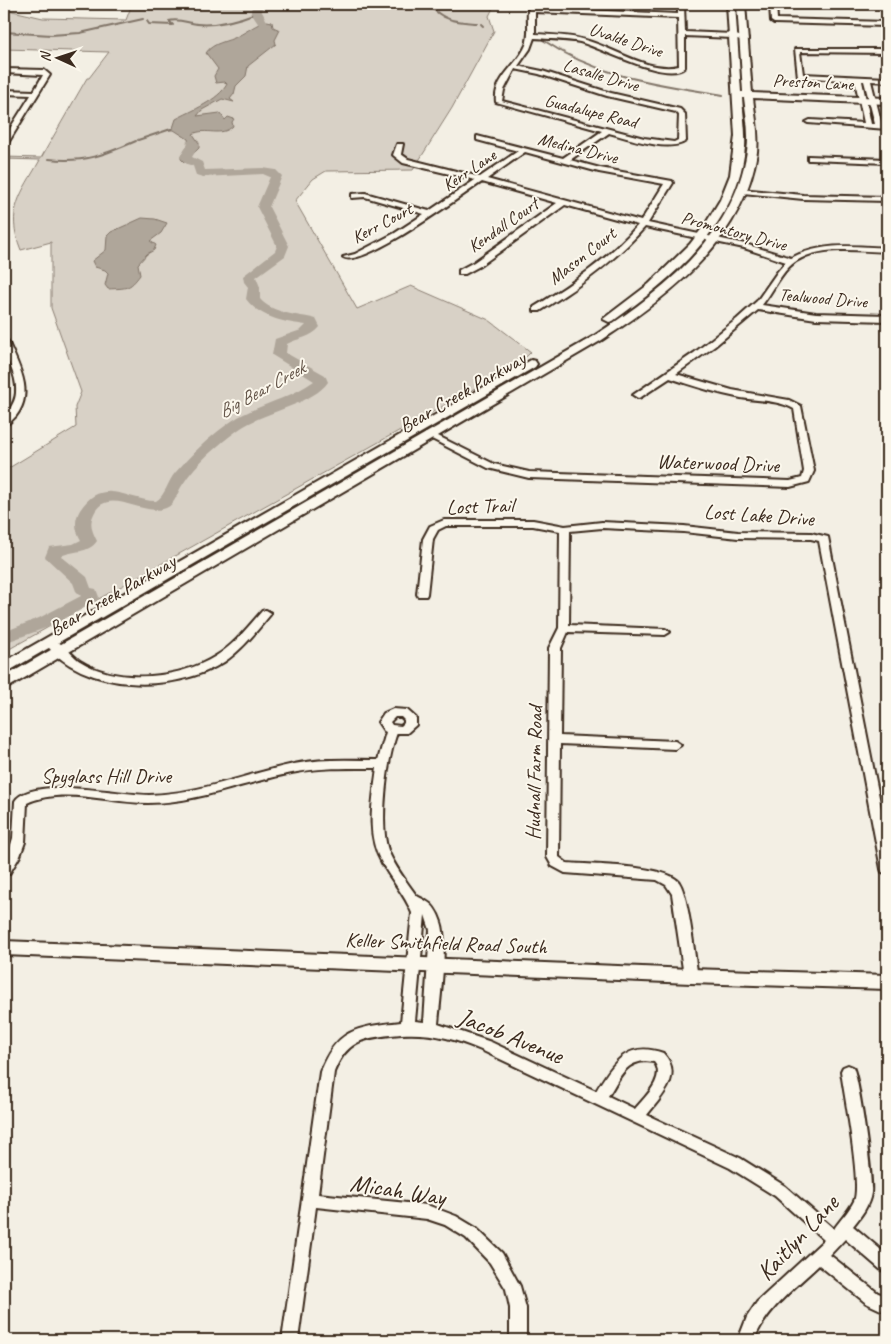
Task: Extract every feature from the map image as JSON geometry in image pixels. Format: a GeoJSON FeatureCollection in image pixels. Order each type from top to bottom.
{"type":"FeatureCollection","features":[{"type":"Feature","properties":{"kind":"main road","name":"Bear Creek Parkway"},"geometry":{"type":"LineString","coordinates":[[4,668],[55,646],[429,435],[628,318],[668,287],[705,240],[734,177],[740,143],[731,4]]}},
{"type":"Feature","properties":{"kind":"main road","name":"Bear Creek Parkway"},"geometry":{"type":"LineString","coordinates":[[4,683],[55,646],[609,319],[655,284],[705,240],[730,216],[742,191],[752,150],[742,4]]}},
{"type":"Feature","properties":{"kind":"main road","name":"Preston Lane"},"geometry":{"type":"LineString","coordinates":[[737,94],[887,101]]}},
{"type":"Feature","properties":{"kind":"main road","name":"Keller Smithfield Road South"},"geometry":{"type":"LineString","coordinates":[[4,948],[691,976],[887,982]]}},
{"type":"Feature","properties":{"kind":"street"},"geometry":{"type":"LineString","coordinates":[[681,4],[682,36],[745,39]]}},
{"type":"Feature","properties":{"kind":"street"},"geometry":{"type":"LineString","coordinates":[[773,4],[774,21],[887,24]]}},
{"type":"Feature","properties":{"kind":"street"},"geometry":{"type":"LineString","coordinates":[[513,67],[526,50],[533,36],[532,7],[682,16]]}},
{"type":"Feature","properties":{"kind":"street","name":"Uvalde Drive"},"geometry":{"type":"LineString","coordinates":[[533,36],[576,39],[637,61],[662,68],[679,69],[682,67],[682,36]]}},
{"type":"Feature","properties":{"kind":"street"},"geometry":{"type":"LineString","coordinates":[[887,51],[797,50],[800,76],[887,80]]}},
{"type":"Feature","properties":{"kind":"street","name":"Guadalupe Road"},"geometry":{"type":"LineString","coordinates":[[513,67],[498,97],[499,102],[644,140],[677,144]]}},
{"type":"Feature","properties":{"kind":"street","name":"Lasalle Drive"},"geometry":{"type":"LineString","coordinates":[[513,67],[540,72],[609,96],[681,111],[682,141],[677,144]]}},
{"type":"Feature","properties":{"kind":"street"},"geometry":{"type":"LineString","coordinates":[[4,71],[47,73],[47,77],[34,93],[4,143]]}},
{"type":"Feature","properties":{"kind":"street"},"geometry":{"type":"LineString","coordinates":[[858,79],[868,126]]}},
{"type":"Feature","properties":{"kind":"street"},"geometry":{"type":"LineString","coordinates":[[810,122],[883,127],[872,100],[867,80]]}},
{"type":"Feature","properties":{"kind":"street"},"geometry":{"type":"LineString","coordinates":[[4,92],[34,93]]}},
{"type":"Feature","properties":{"kind":"street"},"geometry":{"type":"LineString","coordinates":[[564,161],[607,131]]}},
{"type":"Feature","properties":{"kind":"street","name":"Medina Drive"},"geometry":{"type":"LineString","coordinates":[[480,138],[613,173],[669,183]]}},
{"type":"Feature","properties":{"kind":"street","name":"Promontory Drive"},"geometry":{"type":"LineString","coordinates":[[400,146],[397,152],[399,158],[435,171],[642,226],[743,248],[776,261],[791,261]]}},
{"type":"Feature","properties":{"kind":"street","name":"Kerr Lane"},"geometry":{"type":"LineString","coordinates":[[431,214],[524,150]]}},
{"type":"Feature","properties":{"kind":"street"},"geometry":{"type":"LineString","coordinates":[[811,158],[887,161]]}},
{"type":"Feature","properties":{"kind":"street","name":"Mason Court"},"geometry":{"type":"LineString","coordinates":[[537,309],[593,271],[626,244],[642,226],[669,183]]}},
{"type":"Feature","properties":{"kind":"street"},"geometry":{"type":"LineString","coordinates":[[742,191],[803,197],[887,199]]}},
{"type":"Feature","properties":{"kind":"street"},"geometry":{"type":"LineString","coordinates":[[355,196],[365,195],[431,214]]}},
{"type":"Feature","properties":{"kind":"street","name":"Kendall Court"},"geometry":{"type":"LineString","coordinates":[[462,272],[477,264],[560,204]]}},
{"type":"Feature","properties":{"kind":"street","name":"Kerr Court"},"geometry":{"type":"LineString","coordinates":[[347,258],[357,256],[398,235],[431,214]]}},
{"type":"Feature","properties":{"kind":"street"},"geometry":{"type":"LineString","coordinates":[[638,395],[708,348],[756,307],[791,261],[818,250],[887,250]]}},
{"type":"Feature","properties":{"kind":"street","name":"Tealwood Drive"},"geometry":{"type":"LineString","coordinates":[[756,307],[816,316],[887,318]]}},
{"type":"Feature","properties":{"kind":"street"},"geometry":{"type":"LineString","coordinates":[[4,341],[22,394],[19,406],[4,423]]}},
{"type":"Feature","properties":{"kind":"street","name":"Waterwood Drive"},"geometry":{"type":"LineString","coordinates":[[429,435],[491,466],[529,475],[790,484],[806,480],[808,476],[807,462],[800,413],[795,406],[783,401],[711,388],[669,374]]}},
{"type":"Feature","properties":{"kind":"street","name":"Lost Trail"},"geometry":{"type":"LineString","coordinates":[[422,594],[428,539],[434,528],[444,522],[533,523],[565,529]]}},
{"type":"Feature","properties":{"kind":"street","name":"Lost Lake Drive"},"geometry":{"type":"LineString","coordinates":[[565,529],[602,525],[684,529],[738,535],[811,536],[824,539],[887,869]]}},
{"type":"Feature","properties":{"kind":"street","name":"Hudnall Farm Road"},"geometry":{"type":"LineString","coordinates":[[565,529],[564,628],[554,648],[553,857],[556,863],[565,868],[657,875],[668,878],[676,886],[678,894],[691,976]]}},
{"type":"Feature","properties":{"kind":"street"},"geometry":{"type":"LineString","coordinates":[[55,646],[86,669],[119,679],[165,680],[201,669],[221,658],[266,612]]}},
{"type":"Feature","properties":{"kind":"street"},"geometry":{"type":"LineString","coordinates":[[564,628],[665,632]]}},
{"type":"Feature","properties":{"kind":"street"},"geometry":{"type":"LineString","coordinates":[[393,730],[385,747],[376,816],[378,833],[386,859],[415,901],[419,913],[412,964],[407,1027]]}},
{"type":"Feature","properties":{"kind":"street"},"geometry":{"type":"LineString","coordinates":[[555,740],[675,745]]}},
{"type":"Feature","properties":{"kind":"street","name":"Spyglass Hill Drive"},"geometry":{"type":"LineString","coordinates":[[4,872],[19,840],[18,816],[22,801],[29,796],[67,792],[130,798],[175,797],[200,794],[303,766],[383,764]]}},
{"type":"Feature","properties":{"kind":"street"},"geometry":{"type":"LineString","coordinates":[[415,901],[426,906],[433,914],[437,930],[430,1028]]}},
{"type":"Feature","properties":{"kind":"street","name":"Jacob Avenue"},"geometry":{"type":"LineString","coordinates":[[290,1340],[327,1072],[332,1058],[340,1046],[351,1037],[368,1031],[407,1027],[430,1028],[476,1041],[735,1163],[887,1265]]}},
{"type":"Feature","properties":{"kind":"street"},"geometry":{"type":"LineString","coordinates":[[599,1098],[628,1057],[637,1054],[658,1057],[666,1069],[665,1075],[657,1091],[638,1116]]}},
{"type":"Feature","properties":{"kind":"street","name":"Kaitlyn Lane"},"geometry":{"type":"LineString","coordinates":[[746,1340],[753,1322],[763,1307],[839,1234],[862,1203],[864,1191],[860,1150],[848,1071]]}},
{"type":"Feature","properties":{"kind":"street","name":"Micah Way"},"geometry":{"type":"LineString","coordinates":[[310,1200],[427,1212],[440,1216],[470,1231],[487,1246],[510,1281],[516,1296],[518,1309],[518,1340]]}},
{"type":"Feature","properties":{"kind":"street"},"geometry":{"type":"LineString","coordinates":[[819,1255],[872,1298],[880,1302],[887,1300]]}},
{"type":"Feature","properties":{"kind":"shaded area"},"geometry":{"type":"Polygon","coordinates":[[[132,4],[495,4],[489,16],[494,31],[452,108],[413,170],[326,171],[313,179],[295,201],[357,309],[411,286],[489,320],[531,352],[520,363],[4,652],[4,471],[76,427],[75,407],[81,392],[51,308],[51,242],[21,250],[16,236],[15,213],[17,203],[40,160],[4,159],[4,157],[41,158],[87,78],[89,78],[109,52],[4,49],[4,9],[43,18],[126,20],[132,4]]]}},
{"type":"Feature","properties":{"kind":"shaded area"},"geometry":{"type":"Polygon","coordinates":[[[267,21],[272,22],[273,27],[280,30],[275,40],[276,44],[248,66],[246,76],[236,86],[234,94],[230,99],[234,102],[222,99],[202,110],[197,116],[220,113],[225,120],[228,117],[234,119],[232,122],[233,126],[224,131],[203,131],[193,134],[199,143],[199,148],[191,156],[190,162],[184,162],[181,156],[188,146],[188,139],[174,130],[167,130],[173,128],[176,119],[197,109],[218,95],[227,84],[225,82],[216,83],[214,76],[218,69],[206,53],[217,44],[234,38],[267,21]]]}},
{"type":"Feature","properties":{"kind":"shaded area"},"geometry":{"type":"Polygon","coordinates":[[[142,218],[155,219],[167,223],[161,233],[150,241],[156,245],[154,250],[147,254],[138,264],[140,275],[136,280],[127,287],[108,289],[105,285],[108,273],[95,267],[92,261],[106,250],[107,236],[111,232],[142,218]]]}},
{"type":"Feature","properties":{"kind":"waterway","name":"Big Bear Creek"},"geometry":{"type":"LineString","coordinates":[[252,40],[264,25],[256,13],[256,9],[262,4]]}},
{"type":"Feature","properties":{"kind":"waterway"},"geometry":{"type":"LineString","coordinates":[[424,4],[449,19],[477,23]]}},
{"type":"Feature","properties":{"kind":"waterway"},"geometry":{"type":"LineString","coordinates":[[147,21],[149,24],[173,25],[169,21],[176,20],[197,24],[212,24],[235,20],[256,13]]}},
{"type":"Feature","properties":{"kind":"waterway"},"geometry":{"type":"LineString","coordinates":[[4,32],[51,35],[80,33],[143,19]]}},
{"type":"Feature","properties":{"kind":"waterway"},"geometry":{"type":"LineString","coordinates":[[543,40],[564,53],[607,71],[652,83],[723,95]]}},
{"type":"Feature","properties":{"kind":"waterway"},"geometry":{"type":"LineString","coordinates":[[138,140],[171,129]]}},
{"type":"Feature","properties":{"kind":"waterway"},"geometry":{"type":"LineString","coordinates":[[49,159],[73,160],[94,157],[136,141]]}},
{"type":"Feature","properties":{"kind":"waterway","name":"Big Bear Creek"},"geometry":{"type":"LineString","coordinates":[[4,638],[45,622],[91,597],[90,593],[84,591],[81,581],[53,557],[55,550],[78,548],[89,541],[83,526],[84,519],[86,512],[96,502],[103,498],[117,496],[147,505],[160,505],[167,500],[176,482],[189,467],[215,441],[233,427],[260,412],[303,394],[321,382],[320,378],[279,355],[280,342],[310,330],[313,327],[311,322],[287,318],[270,312],[257,304],[253,299],[254,287],[250,282],[249,276],[281,253],[283,246],[263,207],[276,176],[272,172],[263,171],[200,173],[198,164],[191,162],[186,157],[194,144],[192,142]]}}]}
